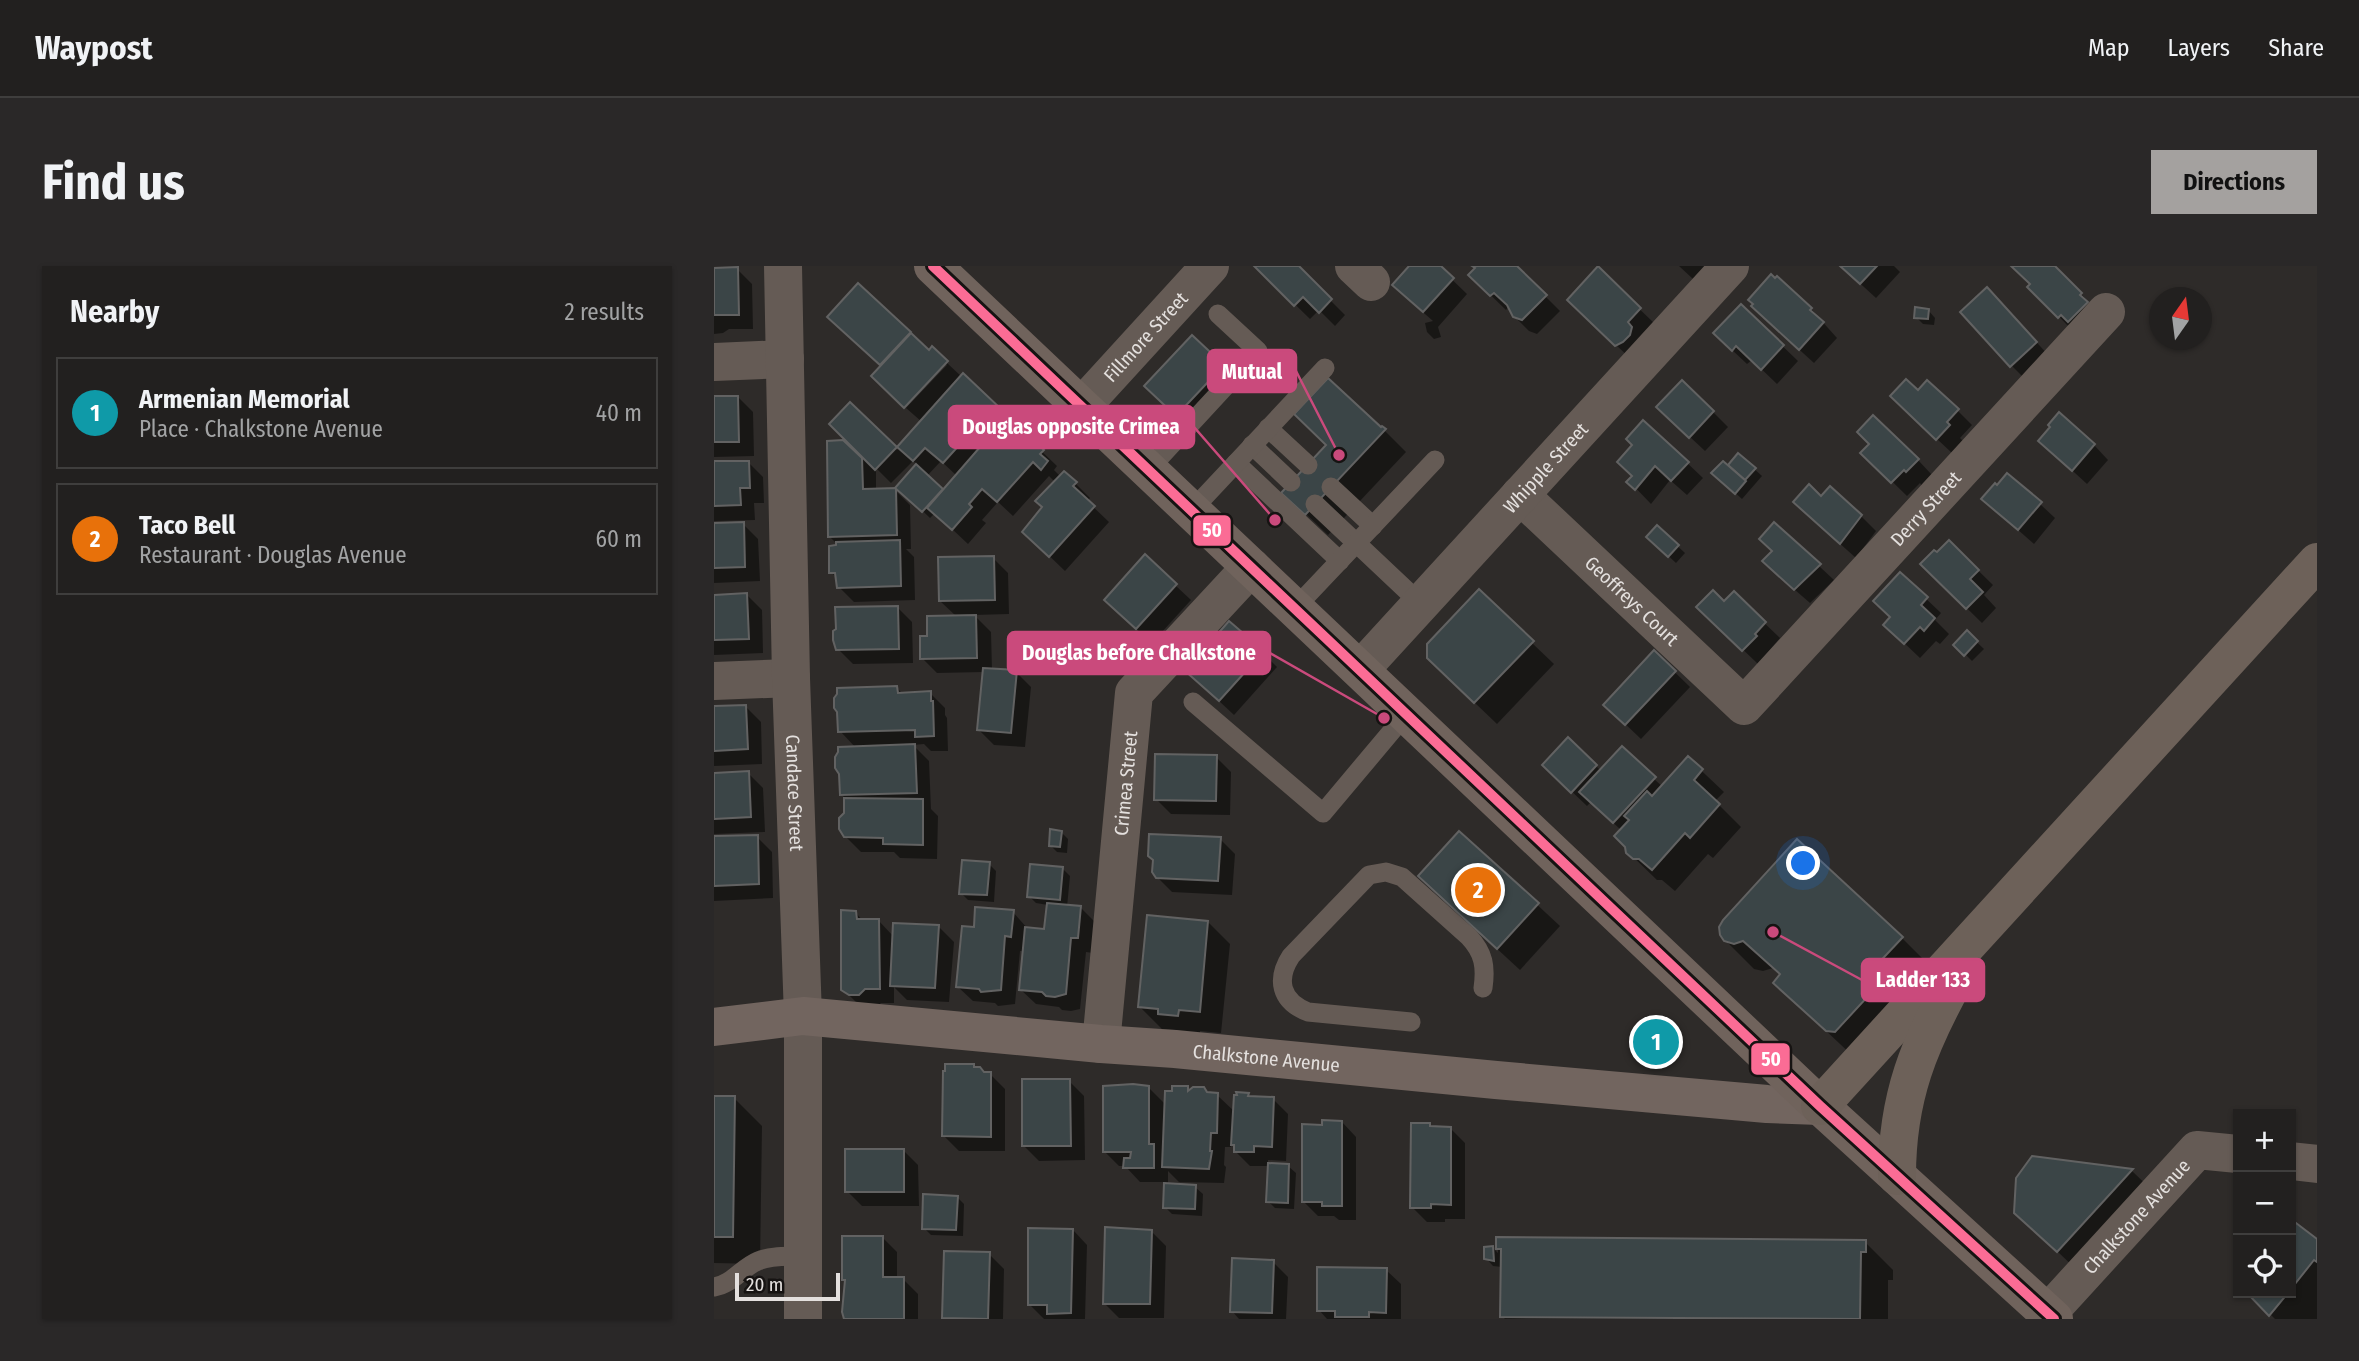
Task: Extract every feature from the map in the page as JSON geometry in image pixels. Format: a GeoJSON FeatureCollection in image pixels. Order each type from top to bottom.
{"type":"FeatureCollection","features":[{"type":"Feature","properties":{"kind":"highway"},"geometry":{"type":"LineString","coordinates":[[1821,1105],[2317,562]]}},
{"type":"Feature","properties":{"kind":"highway"},"geometry":{"type":"LineString","coordinates":[[1897,1176],[1898,1133],[1915,1063],[1939,1009],[1998,911]]}},
{"type":"Feature","properties":{"kind":"main road"},"geometry":{"type":"LineString","coordinates":[[933,266],[1821,1105],[2051,1316]]}},
{"type":"Feature","properties":{"kind":"main road","name":"Chalkstone Avenue"},"geometry":{"type":"LineString","coordinates":[[714,1027],[803,1016],[1767,1104],[1821,1105]]}},
{"type":"Feature","properties":{"kind":"street","name":"Candace Street"},"geometry":{"type":"LineString","coordinates":[[783,266],[791,678],[803,1016],[803,1319]]}},
{"type":"Feature","properties":{"kind":"street","name":"Fillmore Street"},"geometry":{"type":"LineString","coordinates":[[1082,406],[1210,266]]}},
{"type":"Feature","properties":{"kind":"street","name":"Whipple Street"},"geometry":{"type":"LineString","coordinates":[[1361,670],[1730,266]]}},
{"type":"Feature","properties":{"kind":"street","name":"Derry Street"},"geometry":{"type":"LineString","coordinates":[[1744,706],[2106,312]]}},
{"type":"Feature","properties":{"kind":"street"},"geometry":{"type":"LineString","coordinates":[[714,362],[785,359]]}},
{"type":"Feature","properties":{"kind":"street","name":"Geoffreys Court"},"geometry":{"type":"LineString","coordinates":[[1520,495],[1744,706]]}},
{"type":"Feature","properties":{"kind":"street","name":"Crimea Street"},"geometry":{"type":"LineString","coordinates":[[1101,1044],[1134,693],[1251,567]]}},
{"type":"Feature","properties":{"kind":"street"},"geometry":{"type":"LineString","coordinates":[[714,681],[791,678]]}},
{"type":"Feature","properties":{"kind":"street","name":"Chalkstone Avenue"},"geometry":{"type":"LineString","coordinates":[[2051,1316],[2197,1150],[2233,1154]]}},
{"type":"Feature","properties":{"kind":"street"},"geometry":{"type":"LineString","coordinates":[[2296,1162],[2317,1164]]}},
{"type":"Feature","properties":{"kind":"lane"},"geometry":{"type":"LineString","coordinates":[[1149,469],[1258,351],[1218,314]]}},
{"type":"Feature","properties":{"kind":"lane"},"geometry":{"type":"LineString","coordinates":[[1192,510],[1325,368]]}},
{"type":"Feature","properties":{"kind":"lane"},"geometry":{"type":"LineString","coordinates":[[1268,428],[1308,465]]}},
{"type":"Feature","properties":{"kind":"lane"},"geometry":{"type":"LineString","coordinates":[[1252,445],[1291,482]]}},
{"type":"Feature","properties":{"kind":"lane"},"geometry":{"type":"LineString","coordinates":[[1295,608],[1435,460]]}},
{"type":"Feature","properties":{"kind":"lane"},"geometry":{"type":"LineString","coordinates":[[1236,463],[1340,561]]}},
{"type":"Feature","properties":{"kind":"lane"},"geometry":{"type":"LineString","coordinates":[[1331,487],[1373,526]]}},
{"type":"Feature","properties":{"kind":"lane"},"geometry":{"type":"LineString","coordinates":[[1315,504],[1421,604]]}},
{"type":"Feature","properties":{"kind":"lane"},"geometry":{"type":"LineString","coordinates":[[1193,702],[1324,813],[1407,713]]}},
{"type":"Feature","properties":{"kind":"lane"},"geometry":{"type":"LineString","coordinates":[[1411,1022],[1308,1012],[1293,1004],[1284,990],[1283,971],[1291,956],[1370,875],[1385,872],[1402,877],[1469,937],[1484,960],[1486,970],[1483,988]]}},
{"type":"Feature","properties":{"kind":"lane"},"geometry":{"type":"LineString","coordinates":[[714,1287],[730,1282],[759,1261],[804,1256]]}},
{"type":"Feature","properties":{"kind":"building"},"geometry":{"type":"Polygon","coordinates":[[[1254,266],[1299,266],[1332,299],[1319,313],[1303,297],[1294,306],[1254,266]]]}},
{"type":"Feature","properties":{"kind":"building"},"geometry":{"type":"Polygon","coordinates":[[[1409,266],[1441,266],[1454,278],[1423,312],[1392,285],[1409,266]]]}},
{"type":"Feature","properties":{"kind":"building"},"geometry":{"type":"Polygon","coordinates":[[[1472,266],[1517,266],[1547,295],[1522,320],[1513,317],[1507,305],[1494,293],[1490,296],[1468,275],[1475,268],[1472,266]]]}},
{"type":"Feature","properties":{"kind":"building"},"geometry":{"type":"Polygon","coordinates":[[[1598,266],[1641,308],[1628,322],[1632,327],[1630,335],[1615,346],[1567,300],[1598,266]]]}},
{"type":"Feature","properties":{"kind":"building"},"geometry":{"type":"Polygon","coordinates":[[[1840,266],[1877,266],[1860,284],[1840,266]]]}},
{"type":"Feature","properties":{"kind":"building"},"geometry":{"type":"Polygon","coordinates":[[[2011,266],[2055,266],[2088,302],[2068,322],[2061,315],[2058,318],[2027,287],[2030,284],[2011,266]]]}},
{"type":"Feature","properties":{"kind":"building"},"geometry":{"type":"Polygon","coordinates":[[[738,267],[739,315],[714,315],[714,268],[738,267]]]}},
{"type":"Feature","properties":{"kind":"building"},"geometry":{"type":"Polygon","coordinates":[[[1771,274],[1775,278],[1777,276],[1824,322],[1799,350],[1751,306],[1753,304],[1748,300],[1771,274]]]}},
{"type":"Feature","properties":{"kind":"building"},"geometry":{"type":"Polygon","coordinates":[[[858,283],[911,332],[880,365],[827,317],[858,283]]]}},
{"type":"Feature","properties":{"kind":"building"},"geometry":{"type":"Polygon","coordinates":[[[1987,287],[2037,342],[2010,367],[1960,312],[1987,287]]]}},
{"type":"Feature","properties":{"kind":"building"},"geometry":{"type":"Polygon","coordinates":[[[1741,304],[1784,345],[1761,370],[1736,346],[1732,351],[1713,333],[1741,304]]]}},
{"type":"Feature","properties":{"kind":"building"},"geometry":{"type":"Polygon","coordinates":[[[1915,307],[1929,309],[1928,319],[1914,318],[1915,307]]]}},
{"type":"Feature","properties":{"kind":"building"},"geometry":{"type":"Polygon","coordinates":[[[911,333],[929,350],[932,346],[948,361],[904,408],[871,376],[911,333]]]}},
{"type":"Feature","properties":{"kind":"building"},"geometry":{"type":"Polygon","coordinates":[[[1192,335],[1224,365],[1176,416],[1144,386],[1192,335]]]}},
{"type":"Feature","properties":{"kind":"building"},"geometry":{"type":"Polygon","coordinates":[[[963,373],[1000,408],[985,426],[980,422],[943,463],[925,448],[913,461],[897,447],[963,373]]]}},
{"type":"Feature","properties":{"kind":"building"},"geometry":{"type":"Polygon","coordinates":[[[1328,378],[1386,429],[1305,515],[1281,493],[1326,445],[1294,414],[1328,378]]]}},
{"type":"Feature","properties":{"kind":"building"},"geometry":{"type":"Polygon","coordinates":[[[1906,379],[1918,390],[1927,380],[1959,409],[1947,422],[1950,425],[1936,440],[1890,396],[1906,379]]]}},
{"type":"Feature","properties":{"kind":"building"},"geometry":{"type":"Polygon","coordinates":[[[1682,380],[1714,411],[1689,438],[1656,407],[1682,380]]]}},
{"type":"Feature","properties":{"kind":"building"},"geometry":{"type":"Polygon","coordinates":[[[714,396],[738,396],[739,442],[714,442],[714,396]]]}},
{"type":"Feature","properties":{"kind":"building"},"geometry":{"type":"Polygon","coordinates":[[[850,402],[897,447],[875,470],[829,424],[850,402]]]}},
{"type":"Feature","properties":{"kind":"building"},"geometry":{"type":"Polygon","coordinates":[[[2059,412],[2095,444],[2072,471],[2038,441],[2059,412]]]}},
{"type":"Feature","properties":{"kind":"building"},"geometry":{"type":"Polygon","coordinates":[[[1873,415],[1919,459],[1891,483],[1860,453],[1869,444],[1857,432],[1873,415]]]}},
{"type":"Feature","properties":{"kind":"building"},"geometry":{"type":"Polygon","coordinates":[[[1007,416],[1044,450],[1040,454],[1048,461],[1041,470],[1033,462],[997,502],[982,489],[969,504],[972,507],[952,530],[927,508],[1007,416]]]}},
{"type":"Feature","properties":{"kind":"building"},"geometry":{"type":"Polygon","coordinates":[[[1643,420],[1689,462],[1671,481],[1655,466],[1635,490],[1626,482],[1632,476],[1617,462],[1632,445],[1626,439],[1643,420]]]}},
{"type":"Feature","properties":{"kind":"building"},"geometry":{"type":"Polygon","coordinates":[[[843,440],[862,458],[863,489],[896,488],[897,535],[828,537],[827,441],[843,440]]]}},
{"type":"Feature","properties":{"kind":"building"},"geometry":{"type":"Polygon","coordinates":[[[1738,453],[1756,468],[1745,480],[1728,465],[1738,453]]]}},
{"type":"Feature","properties":{"kind":"building"},"geometry":{"type":"Polygon","coordinates":[[[714,461],[749,461],[750,488],[740,488],[741,505],[714,506],[714,461]]]}},
{"type":"Feature","properties":{"kind":"building"},"geometry":{"type":"Polygon","coordinates":[[[1723,461],[1746,481],[1735,494],[1711,473],[1723,461]]]}},
{"type":"Feature","properties":{"kind":"building"},"geometry":{"type":"Polygon","coordinates":[[[916,464],[943,489],[922,512],[895,488],[916,464]]]}},
{"type":"Feature","properties":{"kind":"building"},"geometry":{"type":"Polygon","coordinates":[[[1064,471],[1077,482],[1073,486],[1095,506],[1049,557],[1022,532],[1042,507],[1035,501],[1064,471]]]}},
{"type":"Feature","properties":{"kind":"building"},"geometry":{"type":"Polygon","coordinates":[[[2007,473],[2042,502],[2018,530],[1981,499],[2007,473]]]}},
{"type":"Feature","properties":{"kind":"building"},"geometry":{"type":"Polygon","coordinates":[[[1809,484],[1821,496],[1830,486],[1862,515],[1840,544],[1793,502],[1809,484]]]}},
{"type":"Feature","properties":{"kind":"building"},"geometry":{"type":"Polygon","coordinates":[[[744,522],[745,567],[714,568],[714,523],[744,522]]]}},
{"type":"Feature","properties":{"kind":"building"},"geometry":{"type":"Polygon","coordinates":[[[1774,522],[1821,564],[1794,590],[1762,561],[1772,551],[1759,539],[1774,522]]]}},
{"type":"Feature","properties":{"kind":"building"},"geometry":{"type":"Polygon","coordinates":[[[1657,525],[1679,545],[1668,557],[1646,537],[1657,525]]]}},
{"type":"Feature","properties":{"kind":"building"},"geometry":{"type":"Polygon","coordinates":[[[900,540],[901,586],[837,588],[835,573],[829,573],[829,546],[836,545],[836,542],[900,540]]]}},
{"type":"Feature","properties":{"kind":"building"},"geometry":{"type":"Polygon","coordinates":[[[1949,540],[1979,570],[1970,579],[1983,592],[1966,609],[1920,564],[1949,540]]]}},
{"type":"Feature","properties":{"kind":"building"},"geometry":{"type":"Polygon","coordinates":[[[1145,554],[1177,584],[1136,629],[1104,600],[1145,554]]]}},
{"type":"Feature","properties":{"kind":"building"},"geometry":{"type":"Polygon","coordinates":[[[994,556],[995,600],[939,601],[938,557],[994,556]]]}},
{"type":"Feature","properties":{"kind":"building"},"geometry":{"type":"Polygon","coordinates":[[[1900,572],[1928,597],[1921,605],[1935,618],[1924,631],[1920,627],[1904,644],[1883,625],[1890,617],[1873,601],[1900,572]]]}},
{"type":"Feature","properties":{"kind":"building"},"geometry":{"type":"Polygon","coordinates":[[[1479,589],[1534,641],[1474,703],[1427,658],[1427,644],[1479,589]]]}},
{"type":"Feature","properties":{"kind":"building"},"geometry":{"type":"Polygon","coordinates":[[[1713,590],[1724,601],[1734,591],[1766,622],[1742,651],[1696,607],[1713,590]]]}},
{"type":"Feature","properties":{"kind":"building"},"geometry":{"type":"Polygon","coordinates":[[[747,593],[749,639],[714,640],[714,595],[747,593]]]}},
{"type":"Feature","properties":{"kind":"building"},"geometry":{"type":"Polygon","coordinates":[[[898,606],[899,649],[836,650],[833,640],[833,631],[836,629],[835,607],[898,606]]]}},
{"type":"Feature","properties":{"kind":"building"},"geometry":{"type":"Polygon","coordinates":[[[976,615],[977,658],[920,659],[920,636],[927,636],[927,616],[976,615]]]}},
{"type":"Feature","properties":{"kind":"building"},"geometry":{"type":"Polygon","coordinates":[[[1229,621],[1264,651],[1219,701],[1185,671],[1229,621]]]}},
{"type":"Feature","properties":{"kind":"building"},"geometry":{"type":"Polygon","coordinates":[[[1967,630],[1978,641],[1964,656],[1953,645],[1967,630]]]}},
{"type":"Feature","properties":{"kind":"building"},"geometry":{"type":"Polygon","coordinates":[[[1654,650],[1676,671],[1625,725],[1603,705],[1654,650]]]}},
{"type":"Feature","properties":{"kind":"building"},"geometry":{"type":"Polygon","coordinates":[[[983,668],[1017,670],[1011,733],[977,730],[983,668]]]}},
{"type":"Feature","properties":{"kind":"building"},"geometry":{"type":"Polygon","coordinates":[[[897,686],[898,693],[931,691],[934,736],[915,737],[915,730],[838,732],[837,712],[834,708],[837,688],[897,686]]]}},
{"type":"Feature","properties":{"kind":"building"},"geometry":{"type":"Polygon","coordinates":[[[746,705],[748,749],[714,751],[714,706],[746,705]]]}},
{"type":"Feature","properties":{"kind":"building"},"geometry":{"type":"Polygon","coordinates":[[[1568,737],[1597,765],[1571,793],[1542,765],[1568,737]]]}},
{"type":"Feature","properties":{"kind":"building"},"geometry":{"type":"Polygon","coordinates":[[[915,744],[917,793],[840,795],[839,774],[835,768],[838,747],[915,744]]]}},
{"type":"Feature","properties":{"kind":"building"},"geometry":{"type":"Polygon","coordinates":[[[1622,746],[1656,777],[1613,823],[1579,792],[1622,746]]]}},
{"type":"Feature","properties":{"kind":"building"},"geometry":{"type":"Polygon","coordinates":[[[1155,754],[1217,755],[1216,801],[1154,800],[1155,754]]]}},
{"type":"Feature","properties":{"kind":"building"},"geometry":{"type":"Polygon","coordinates":[[[1688,756],[1703,769],[1694,780],[1720,804],[1690,838],[1685,833],[1652,870],[1626,853],[1625,847],[1614,836],[1629,820],[1624,816],[1647,791],[1652,796],[1688,756]]]}},
{"type":"Feature","properties":{"kind":"building"},"geometry":{"type":"Polygon","coordinates":[[[749,771],[751,817],[714,819],[714,773],[749,771]]]}},
{"type":"Feature","properties":{"kind":"building"},"geometry":{"type":"Polygon","coordinates":[[[844,798],[923,799],[923,845],[883,844],[883,838],[844,837],[839,829],[839,818],[844,813],[844,798]]]}},
{"type":"Feature","properties":{"kind":"building"},"geometry":{"type":"Polygon","coordinates":[[[1050,829],[1062,831],[1060,847],[1049,846],[1050,829]]]}},
{"type":"Feature","properties":{"kind":"building"},"geometry":{"type":"Polygon","coordinates":[[[1459,831],[1539,903],[1497,949],[1418,876],[1459,831]]]}},
{"type":"Feature","properties":{"kind":"building"},"geometry":{"type":"Polygon","coordinates":[[[1149,834],[1221,837],[1218,881],[1156,878],[1152,872],[1153,860],[1148,856],[1149,834]]]}},
{"type":"Feature","properties":{"kind":"building"},"geometry":{"type":"Polygon","coordinates":[[[758,835],[759,884],[714,886],[714,836],[758,835]]]}},
{"type":"Feature","properties":{"kind":"building"},"geometry":{"type":"Polygon","coordinates":[[[1797,839],[1903,937],[1871,971],[1882,981],[1835,1032],[1826,1031],[1773,983],[1780,974],[1743,941],[1734,944],[1724,941],[1720,935],[1719,927],[1723,920],[1797,839]]]}},
{"type":"Feature","properties":{"kind":"building"},"geometry":{"type":"Polygon","coordinates":[[[962,860],[990,862],[987,895],[959,894],[962,860]]]}},
{"type":"Feature","properties":{"kind":"building"},"geometry":{"type":"Polygon","coordinates":[[[1030,864],[1063,867],[1060,900],[1027,897],[1030,864]]]}},
{"type":"Feature","properties":{"kind":"building"},"geometry":{"type":"Polygon","coordinates":[[[1047,903],[1081,906],[1078,938],[1071,938],[1066,994],[1055,997],[1046,996],[1042,992],[1019,990],[1025,927],[1044,929],[1047,903]]]}},
{"type":"Feature","properties":{"kind":"building"},"geometry":{"type":"Polygon","coordinates":[[[975,907],[1014,910],[1011,937],[1005,936],[1001,990],[981,992],[979,989],[956,987],[962,926],[974,927],[975,907]]]}},
{"type":"Feature","properties":{"kind":"building"},"geometry":{"type":"Polygon","coordinates":[[[841,910],[856,911],[857,919],[879,919],[880,989],[865,989],[859,995],[849,995],[841,990],[841,910]]]}},
{"type":"Feature","properties":{"kind":"building"},"geometry":{"type":"Polygon","coordinates":[[[1147,915],[1208,921],[1200,1012],[1179,1010],[1178,1016],[1158,1014],[1158,1009],[1138,1007],[1147,915]]]}},
{"type":"Feature","properties":{"kind":"building"},"geometry":{"type":"Polygon","coordinates":[[[893,923],[939,925],[935,988],[890,986],[893,923]]]}},
{"type":"Feature","properties":{"kind":"building"},"geometry":{"type":"Polygon","coordinates":[[[945,1064],[974,1064],[974,1067],[980,1067],[984,1072],[991,1072],[991,1137],[942,1136],[945,1064]]]}},
{"type":"Feature","properties":{"kind":"building"},"geometry":{"type":"Polygon","coordinates":[[[1022,1079],[1070,1079],[1071,1146],[1022,1146],[1022,1079]]]}},
{"type":"Feature","properties":{"kind":"building"},"geometry":{"type":"Polygon","coordinates":[[[1103,1086],[1149,1086],[1149,1144],[1154,1144],[1154,1168],[1123,1168],[1124,1158],[1130,1158],[1131,1152],[1103,1152],[1103,1086]]]}},
{"type":"Feature","properties":{"kind":"building"},"geometry":{"type":"Polygon","coordinates":[[[1172,1086],[1188,1086],[1188,1091],[1193,1087],[1204,1087],[1207,1092],[1218,1093],[1217,1133],[1211,1133],[1209,1169],[1162,1167],[1165,1091],[1172,1091],[1172,1086]]]}},
{"type":"Feature","properties":{"kind":"building"},"geometry":{"type":"Polygon","coordinates":[[[1236,1092],[1249,1093],[1248,1096],[1274,1097],[1272,1147],[1254,1146],[1254,1152],[1234,1152],[1234,1145],[1231,1145],[1236,1092]]]}},
{"type":"Feature","properties":{"kind":"building"},"geometry":{"type":"Polygon","coordinates":[[[714,1096],[735,1096],[733,1237],[714,1237],[714,1096]]]}},
{"type":"Feature","properties":{"kind":"building"},"geometry":{"type":"Polygon","coordinates":[[[1322,1120],[1342,1121],[1342,1206],[1302,1202],[1302,1124],[1322,1125],[1322,1120]]]}},
{"type":"Feature","properties":{"kind":"building"},"geometry":{"type":"Polygon","coordinates":[[[1411,1123],[1451,1127],[1451,1205],[1431,1204],[1431,1208],[1410,1208],[1411,1123]]]}},
{"type":"Feature","properties":{"kind":"building"},"geometry":{"type":"Polygon","coordinates":[[[845,1149],[904,1149],[904,1192],[845,1192],[845,1149]]]}},
{"type":"Feature","properties":{"kind":"building"},"geometry":{"type":"Polygon","coordinates":[[[2032,1156],[2133,1169],[2057,1252],[2014,1213],[2016,1178],[2032,1156]]]}},
{"type":"Feature","properties":{"kind":"building"},"geometry":{"type":"Polygon","coordinates":[[[1268,1163],[1289,1164],[1288,1203],[1266,1202],[1268,1163]]]}},
{"type":"Feature","properties":{"kind":"building"},"geometry":{"type":"Polygon","coordinates":[[[1164,1183],[1196,1185],[1195,1209],[1163,1208],[1164,1183]]]}},
{"type":"Feature","properties":{"kind":"building"},"geometry":{"type":"Polygon","coordinates":[[[923,1194],[958,1196],[956,1230],[922,1229],[923,1194]]]}},
{"type":"Feature","properties":{"kind":"building"},"geometry":{"type":"Polygon","coordinates":[[[2296,1223],[2317,1239],[2317,1262],[2314,1260],[2296,1283],[2296,1223]]]}},
{"type":"Feature","properties":{"kind":"building"},"geometry":{"type":"Polygon","coordinates":[[[1105,1227],[1152,1230],[1150,1304],[1103,1304],[1105,1227]]]}},
{"type":"Feature","properties":{"kind":"building"},"geometry":{"type":"Polygon","coordinates":[[[1028,1228],[1073,1229],[1071,1313],[1047,1314],[1047,1305],[1028,1305],[1028,1228]]]}},
{"type":"Feature","properties":{"kind":"building"},"geometry":{"type":"Polygon","coordinates":[[[842,1236],[883,1236],[883,1277],[904,1277],[904,1319],[844,1319],[842,1236]]]}},
{"type":"Feature","properties":{"kind":"building"},"geometry":{"type":"Polygon","coordinates":[[[1496,1237],[1866,1240],[1866,1252],[1861,1252],[1860,1319],[1500,1317],[1501,1249],[1496,1249],[1496,1237]]]}},
{"type":"Feature","properties":{"kind":"building"},"geometry":{"type":"Polygon","coordinates":[[[1493,1246],[1494,1261],[1484,1259],[1484,1247],[1493,1246]]]}},
{"type":"Feature","properties":{"kind":"building"},"geometry":{"type":"Polygon","coordinates":[[[944,1251],[990,1252],[988,1319],[942,1318],[944,1251]]]}},
{"type":"Feature","properties":{"kind":"building"},"geometry":{"type":"Polygon","coordinates":[[[1232,1258],[1274,1260],[1272,1313],[1230,1312],[1232,1258]]]}},
{"type":"Feature","properties":{"kind":"building"},"geometry":{"type":"Polygon","coordinates":[[[1317,1267],[1387,1268],[1386,1313],[1369,1312],[1369,1317],[1335,1317],[1335,1311],[1317,1311],[1317,1267]]]}},
{"type":"Feature","properties":{"kind":"building"},"geometry":{"type":"Polygon","coordinates":[[[2252,1298],[2284,1298],[2269,1316],[2252,1298]]]}},
{"type":"Feature","properties":{"kind":"transit line","name":"50"},"geometry":{"type":"LineString","coordinates":[[933,266],[1820,1106],[2054,1319]]}},
{"type":"Feature","properties":{"kind":"place","name":"Mutual"},"geometry":{"type":"Point","coordinates":[1339,455]}},
{"type":"Feature","properties":{"kind":"place","name":"Douglas opposite Crimea"},"geometry":{"type":"Point","coordinates":[1275,520]}},
{"type":"Feature","properties":{"kind":"place","name":"Douglas before Chalkstone"},"geometry":{"type":"Point","coordinates":[1384,718]}},
{"type":"Feature","properties":{"kind":"place","name":"Taco Bell"},"geometry":{"type":"Point","coordinates":[1478,890]}},
{"type":"Feature","properties":{"kind":"place","name":"Ladder 133"},"geometry":{"type":"Point","coordinates":[1773,932]}},
{"type":"Feature","properties":{"kind":"place","name":"Armenian Memorial"},"geometry":{"type":"Point","coordinates":[1656,1042]}}]}
